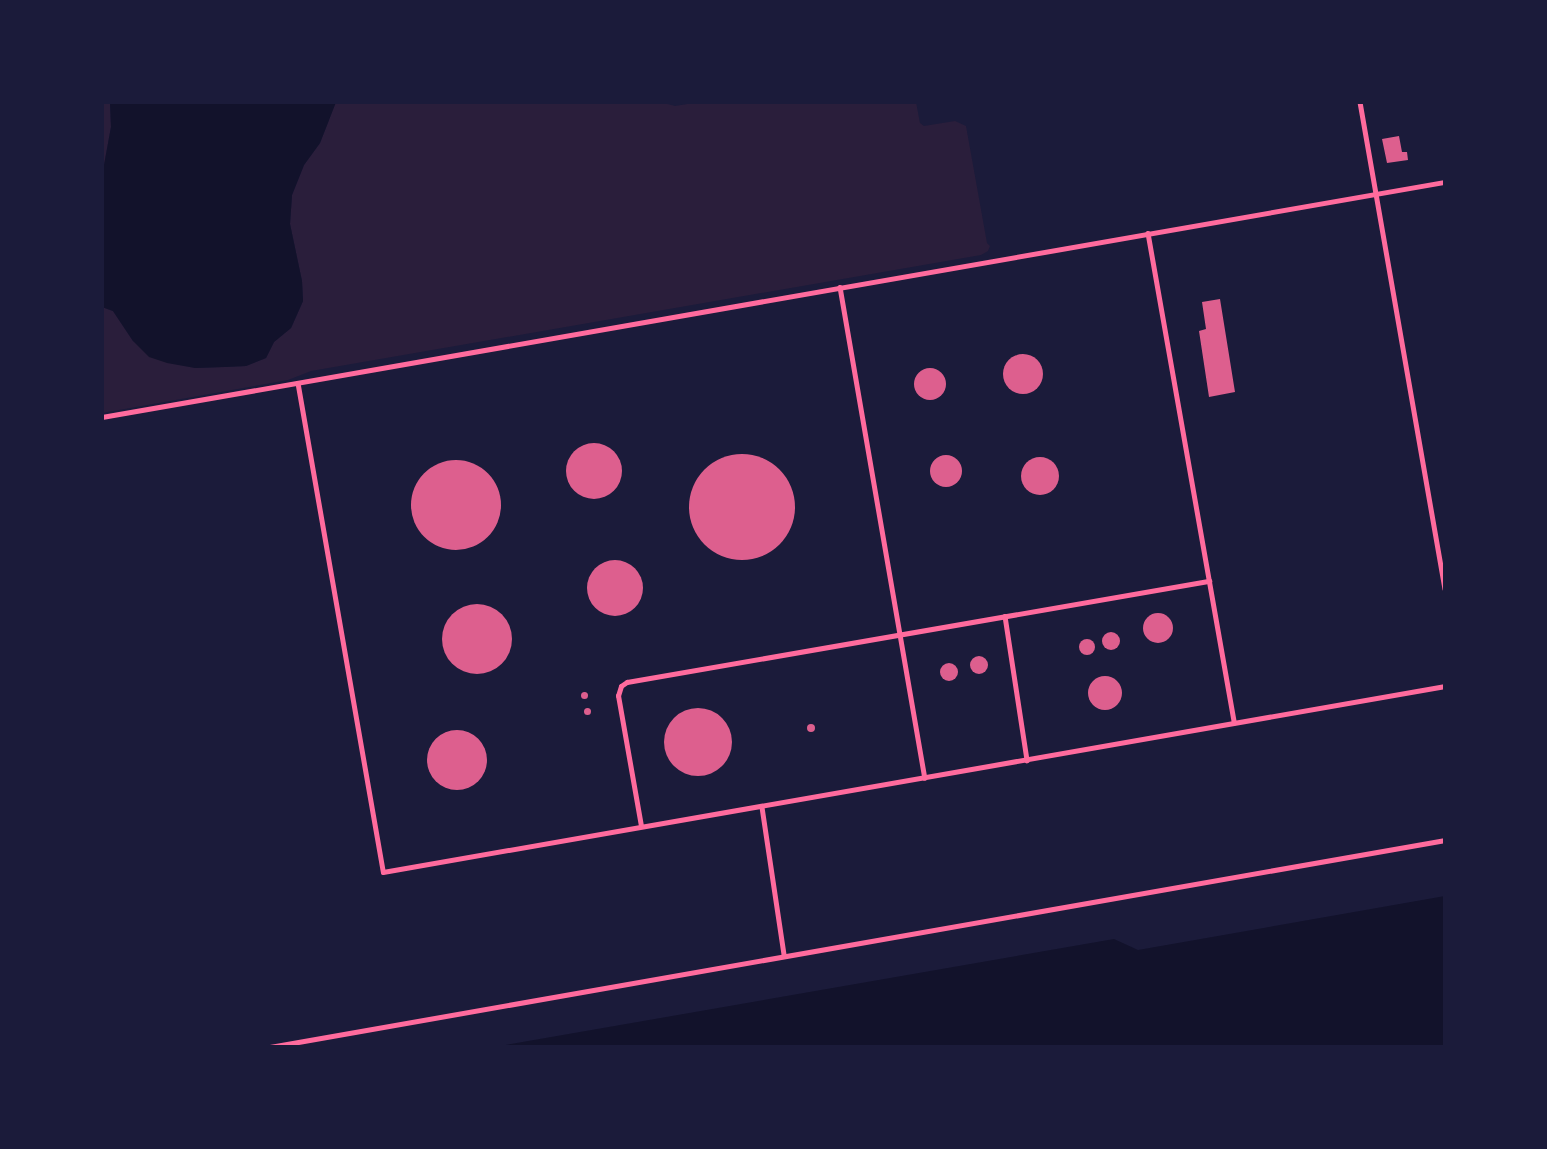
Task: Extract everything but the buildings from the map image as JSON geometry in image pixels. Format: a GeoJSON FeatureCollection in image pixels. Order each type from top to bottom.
{"type":"FeatureCollection","features":[{"type":"Feature","properties":{"kind":"lane"},"geometry":{"type":"LineString","coordinates":[[1360,102],[1445,589]]}},
{"type":"Feature","properties":{"kind":"lane"},"geometry":{"type":"LineString","coordinates":[[102,417],[1445,182]]}},
{"type":"Feature","properties":{"kind":"lane"},"geometry":{"type":"LineString","coordinates":[[1148,233],[1234,723]]}},
{"type":"Feature","properties":{"kind":"lane"},"geometry":{"type":"LineString","coordinates":[[840,287],[926,778]]}},
{"type":"Feature","properties":{"kind":"lane"},"geometry":{"type":"LineString","coordinates":[[298,383],[383,872],[1445,686]]}},
{"type":"Feature","properties":{"kind":"lane"},"geometry":{"type":"LineString","coordinates":[[641,826],[618,696],[621,686],[663,674],[1209,581]]}},
{"type":"Feature","properties":{"kind":"lane"},"geometry":{"type":"LineString","coordinates":[[1005,616],[1027,760]]}},
{"type":"Feature","properties":{"kind":"lane"},"geometry":{"type":"LineString","coordinates":[[762,807],[784,955]]}},
{"type":"Feature","properties":{"kind":"lane"},"geometry":{"type":"LineString","coordinates":[[270,1047],[1445,840]]}},
{"type":"Feature","properties":{"kind":"shaded area"},"geometry":{"type":"Polygon","coordinates":[[[102,102],[110,102],[111,127],[102,176],[102,102]]]}},
{"type":"Feature","properties":{"kind":"shaded area"},"geometry":{"type":"Polygon","coordinates":[[[110,102],[336,102],[320,143],[304,165],[292,195],[290,224],[302,281],[303,301],[291,328],[274,342],[266,358],[246,366],[195,368],[167,363],[149,357],[133,341],[113,311],[102,307],[102,176],[111,127],[110,102]]]}},
{"type":"Feature","properties":{"kind":"shaded area"},"geometry":{"type":"Polygon","coordinates":[[[336,102],[660,102],[675,106],[700,102],[916,102],[920,123],[924,126],[955,121],[966,126],[987,243],[990,246],[988,251],[981,255],[311,371],[288,380],[102,413],[102,307],[113,311],[133,341],[195,368],[246,366],[266,358],[274,342],[291,328],[303,301],[302,281],[290,224],[292,195],[304,165],[320,143],[336,102]]]}},
{"type":"Feature","properties":{"kind":"shaded area"},"geometry":{"type":"Polygon","coordinates":[[[1445,896],[1445,1047],[494,1047],[1114,939],[1138,950],[1445,896]]]}}]}
